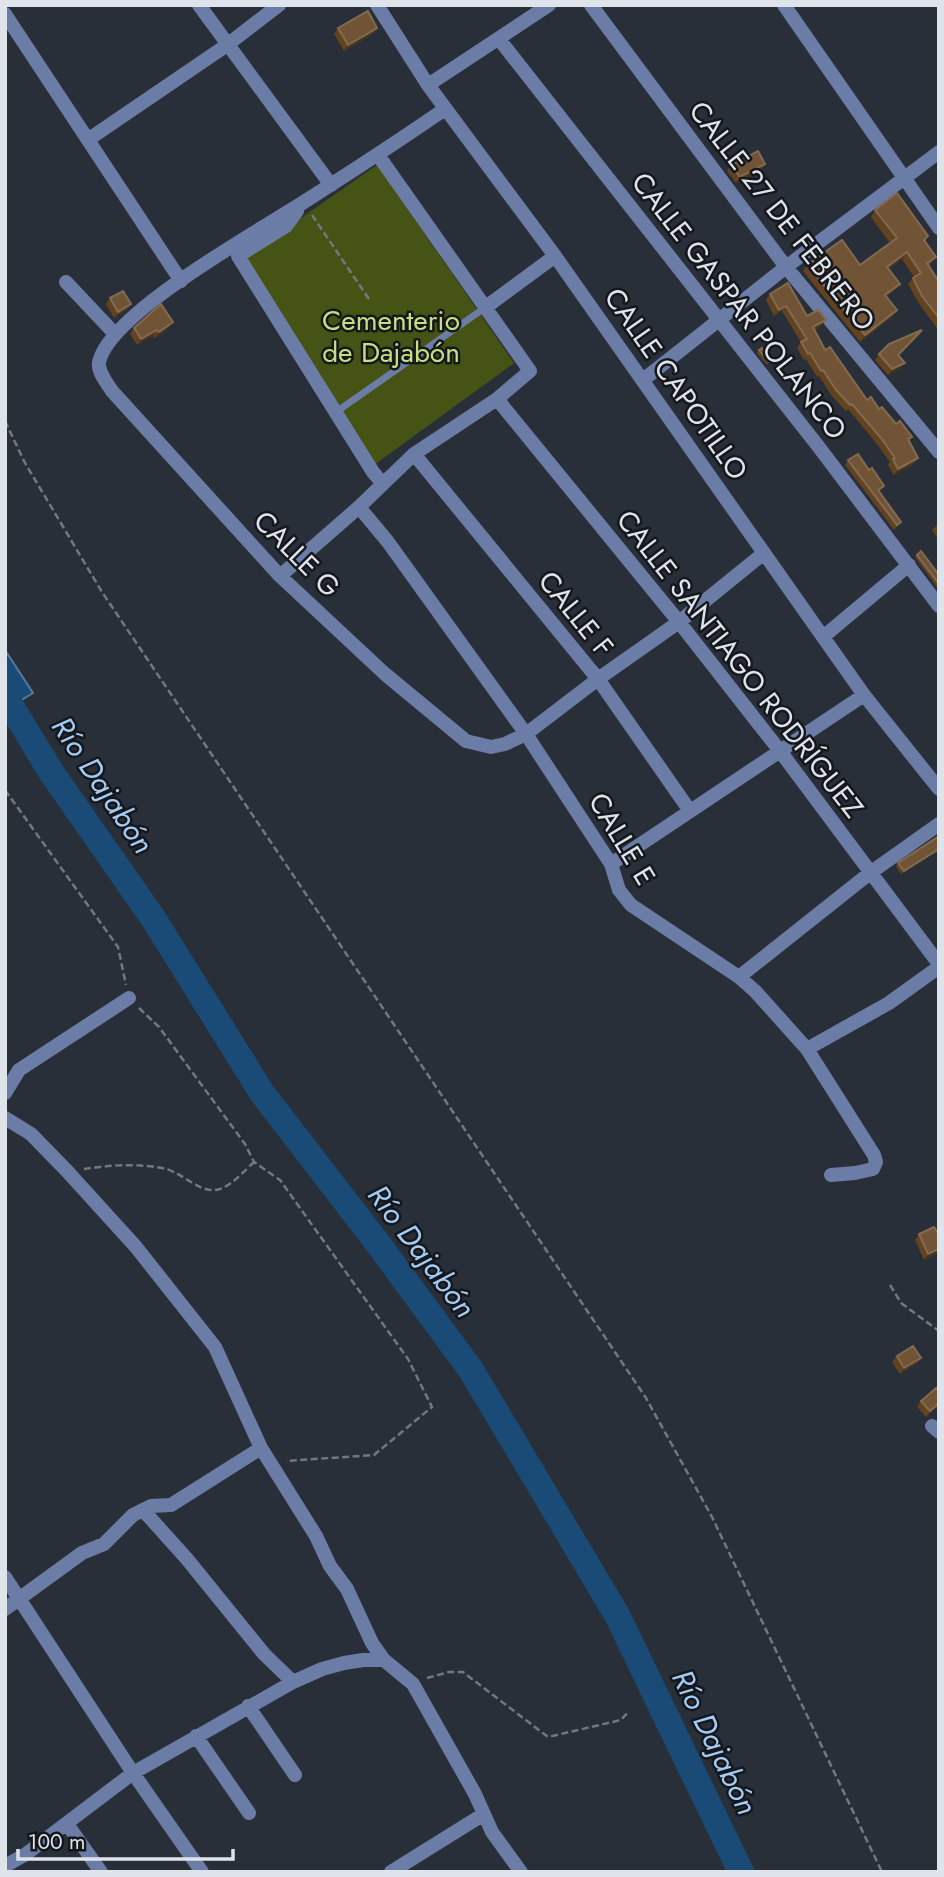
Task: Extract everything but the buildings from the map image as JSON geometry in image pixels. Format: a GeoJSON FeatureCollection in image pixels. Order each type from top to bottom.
{"type":"FeatureCollection","features":[{"type":"Feature","properties":{"kind":"street"},"geometry":{"type":"LineString","coordinates":[[198,5],[331,185]]}},
{"type":"Feature","properties":{"kind":"street"},"geometry":{"type":"LineString","coordinates":[[89,139],[279,5]]}},
{"type":"Feature","properties":{"kind":"street","name":"CALLE CAPOTILLO"},"geometry":{"type":"LineString","coordinates":[[377,5],[428,85],[555,256],[823,638],[864,695],[939,789]]}},
{"type":"Feature","properties":{"kind":"street"},"geometry":{"type":"LineString","coordinates":[[428,85],[549,5]]}},
{"type":"Feature","properties":{"kind":"street","name":"CALLE 27 DE FEBRERO"},"geometry":{"type":"LineString","coordinates":[[591,5],[786,267],[939,452]]}},
{"type":"Feature","properties":{"kind":"street"},"geometry":{"type":"LineString","coordinates":[[784,5],[939,228]]}},
{"type":"Feature","properties":{"kind":"street"},"geometry":{"type":"LineString","coordinates":[[5,14],[181,281]]}},
{"type":"Feature","properties":{"kind":"street","name":"CALLE GASPAR POLANCO"},"geometry":{"type":"LineString","coordinates":[[499,39],[939,606]]}},
{"type":"Feature","properties":{"kind":"street"},"geometry":{"type":"LineString","coordinates":[[66,282],[115,334],[153,300],[220,254],[378,155],[445,108]]}},
{"type":"Feature","properties":{"kind":"street"},"geometry":{"type":"LineString","coordinates":[[643,380],[786,267],[939,152]]}},
{"type":"Feature","properties":{"kind":"street"},"geometry":{"type":"LineString","coordinates":[[280,576],[359,507],[414,454],[497,399],[530,371],[378,155]]}},
{"type":"Feature","properties":{"kind":"street"},"geometry":{"type":"LineString","coordinates":[[304,202],[286,226],[238,256],[383,484]]}},
{"type":"Feature","properties":{"kind":"street"},"geometry":{"type":"LineString","coordinates":[[486,307],[555,256]]}},
{"type":"Feature","properties":{"kind":"street","name":"CALLE G"},"geometry":{"type":"LineString","coordinates":[[115,334],[99,362],[101,375],[112,391],[280,576],[385,674],[466,741],[491,747],[526,734]]}},
{"type":"Feature","properties":{"kind":"street","name":"CALLE SANTIAGO RODRÍGUEZ"},"geometry":{"type":"LineString","coordinates":[[497,399],[679,622],[780,751],[939,966]]}},
{"type":"Feature","properties":{"kind":"street","name":"CALLE F"},"geometry":{"type":"LineString","coordinates":[[414,454],[598,679],[690,811]]}},
{"type":"Feature","properties":{"kind":"street","name":"CALLE E"},"geometry":{"type":"LineString","coordinates":[[359,507],[388,542],[526,734],[611,864],[620,890],[631,905],[740,977],[807,1049],[876,1161],[873,1168],[831,1175]]}},
{"type":"Feature","properties":{"kind":"street"},"geometry":{"type":"LineString","coordinates":[[526,734],[679,622],[764,553]]}},
{"type":"Feature","properties":{"kind":"street"},"geometry":{"type":"LineString","coordinates":[[823,638],[909,565]]}},
{"type":"Feature","properties":{"kind":"street"},"geometry":{"type":"LineString","coordinates":[[611,864],[864,695]]}},
{"type":"Feature","properties":{"kind":"street"},"geometry":{"type":"LineString","coordinates":[[740,977],[870,873],[939,824]]}},
{"type":"Feature","properties":{"kind":"street"},"geometry":{"type":"LineString","coordinates":[[807,1049],[889,1003],[939,966]]}},
{"type":"Feature","properties":{"kind":"street"},"geometry":{"type":"LineString","coordinates":[[5,1093],[19,1070],[129,998]]}},
{"type":"Feature","properties":{"kind":"street"},"geometry":{"type":"LineString","coordinates":[[5,1118],[30,1134],[67,1171],[136,1247],[215,1347],[261,1448],[316,1536],[330,1566],[347,1589],[372,1643],[384,1660],[413,1684],[475,1794],[492,1832],[521,1872]]}},
{"type":"Feature","properties":{"kind":"street"},"geometry":{"type":"LineString","coordinates":[[5,1609],[82,1553],[104,1544],[133,1515],[151,1506],[171,1505],[261,1448]]}},
{"type":"Feature","properties":{"kind":"street"},"geometry":{"type":"LineString","coordinates":[[143,1510],[187,1559],[264,1654],[293,1682]]}},
{"type":"Feature","properties":{"kind":"street"},"geometry":{"type":"LineString","coordinates":[[5,1577],[133,1773],[202,1872]]}},
{"type":"Feature","properties":{"kind":"street"},"geometry":{"type":"LineString","coordinates":[[5,1866],[67,1824],[133,1773],[248,1706],[321,1668],[363,1660],[384,1660]]}},
{"type":"Feature","properties":{"kind":"street"},"geometry":{"type":"LineString","coordinates":[[248,1706],[295,1775]]}},
{"type":"Feature","properties":{"kind":"street"},"geometry":{"type":"LineString","coordinates":[[195,1736],[249,1813]]}},
{"type":"Feature","properties":{"kind":"street"},"geometry":{"type":"LineString","coordinates":[[391,1872],[484,1814]]}},
{"type":"Feature","properties":{"kind":"street"},"geometry":{"type":"LineString","coordinates":[[67,1824],[101,1872]]}},
{"type":"Feature","properties":{"kind":"lane"},"geometry":{"type":"LineString","coordinates":[[336,412],[486,307]]}},
{"type":"Feature","properties":{"kind":"path"},"geometry":{"type":"LineString","coordinates":[[304,202],[371,302]]}},
{"type":"Feature","properties":{"kind":"path"},"geometry":{"type":"LineString","coordinates":[[5,421],[25,463],[102,592],[646,1398],[712,1517],[882,1872]]}},
{"type":"Feature","properties":{"kind":"path"},"geometry":{"type":"LineString","coordinates":[[5,790],[118,947],[129,998],[159,1027],[245,1144],[254,1162],[280,1180],[408,1359],[432,1407],[374,1455],[269,1462]]}},
{"type":"Feature","properties":{"kind":"path"},"geometry":{"type":"LineString","coordinates":[[67,1171],[113,1164],[166,1169],[187,1177],[202,1189],[217,1191],[254,1162]]}},
{"type":"Feature","properties":{"kind":"path"},"geometry":{"type":"LineString","coordinates":[[890,1285],[901,1303],[939,1331]]}},
{"type":"Feature","properties":{"kind":"path"},"geometry":{"type":"LineString","coordinates":[[413,1684],[439,1674],[463,1672],[548,1737],[621,1720],[629,1711]]}},
{"type":"Feature","properties":{"kind":"green space","name":"Cementerio de Dajabón"},"geometry":{"type":"Polygon","coordinates":[[[377,165],[514,363],[370,468],[241,260],[377,165]]]}},
{"type":"Feature","properties":{"kind":"water"},"geometry":{"type":"Polygon","coordinates":[[[5,650],[33,693],[5,710],[5,650]]]}},
{"type":"Feature","properties":{"kind":"waterway","name":"Río Dajabón"},"geometry":{"type":"LineString","coordinates":[[5,696],[51,772],[153,918],[262,1093],[471,1370],[617,1615],[741,1872]]}}]}
